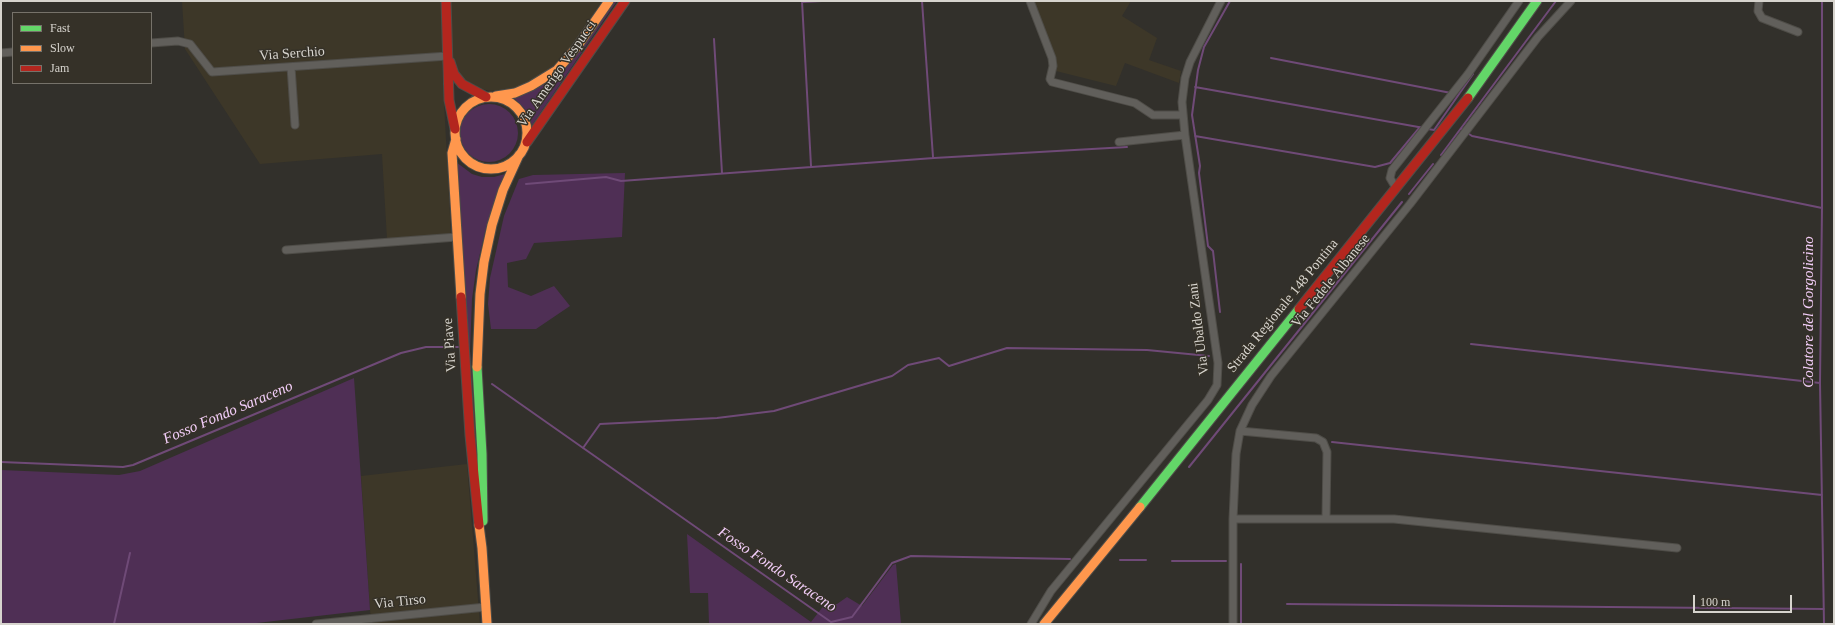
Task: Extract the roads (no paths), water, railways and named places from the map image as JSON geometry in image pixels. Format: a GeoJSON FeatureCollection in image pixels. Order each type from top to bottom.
{"type":"FeatureCollection","features":[{"type":"Feature","properties":{"kind":"main road"},"geometry":{"type":"LineString","coordinates":[[446,1],[449,100],[456,139],[460,150],[467,159],[477,166],[500,168],[510,163],[519,155],[525,144],[526,128],[521,112],[513,104],[504,99],[490,97],[465,87],[458,81],[448,56]]}},
{"type":"Feature","properties":{"kind":"main road","name":"Via Amerigo Vespucci"},"geometry":{"type":"LineString","coordinates":[[490,97],[519,91],[550,75],[573,53],[609,1]]}},
{"type":"Feature","properties":{"kind":"main road","name":"Via Amerigo Vespucci"},"geometry":{"type":"LineString","coordinates":[[525,144],[624,1]]}},
{"type":"Feature","properties":{"kind":"main road","name":"Strada Regionale 148 Pontina"},"geometry":{"type":"LineString","coordinates":[[1044,624],[1085,576],[1475,89],[1537,1]]}},
{"type":"Feature","properties":{"kind":"main road"},"geometry":{"type":"LineString","coordinates":[[455,130],[457,120],[465,108],[477,99],[490,97]]}},
{"type":"Feature","properties":{"kind":"main road","name":"Via Piave"},"geometry":{"type":"LineString","coordinates":[[456,139],[452,153],[456,237],[473,471],[482,548],[488,624]]}},
{"type":"Feature","properties":{"kind":"main road","name":"Via Piave"},"geometry":{"type":"LineString","coordinates":[[482,548],[484,506],[477,369],[480,294],[485,254],[492,225],[504,190],[519,155]]}},
{"type":"Feature","properties":{"kind":"street"},"geometry":{"type":"LineString","coordinates":[[1030,1],[1052,58],[1053,66],[1050,79],[1052,82],[1135,103],[1153,115],[1183,115]]}},
{"type":"Feature","properties":{"kind":"street"},"geometry":{"type":"LineString","coordinates":[[1396,188],[1390,178],[1392,170],[1452,94],[1519,1]]}},
{"type":"Feature","properties":{"kind":"street","name":"Via Fedele Albanese"},"geometry":{"type":"LineString","coordinates":[[1233,624],[1233,519],[1236,454],[1240,431],[1252,406],[1271,376],[1465,132],[1543,31],[1571,1]]}},
{"type":"Feature","properties":{"kind":"street"},"geometry":{"type":"LineString","coordinates":[[1759,1],[1758,11],[1764,19],[1798,32]]}},
{"type":"Feature","properties":{"kind":"street","name":"Via Ubaldo Zani"},"geometry":{"type":"LineString","coordinates":[[1031,624],[1051,591],[1208,400],[1217,385],[1219,377],[1217,356],[1185,135],[1183,92],[1187,70],[1219,2]]}},
{"type":"Feature","properties":{"kind":"street","name":"Via Serchio"},"geometry":{"type":"LineString","coordinates":[[152,43],[178,41],[190,44],[212,72],[448,56]]}},
{"type":"Feature","properties":{"kind":"street"},"geometry":{"type":"LineString","coordinates":[[1,53],[12,52]]}},
{"type":"Feature","properties":{"kind":"street"},"geometry":{"type":"LineString","coordinates":[[291,67],[295,125]]}},
{"type":"Feature","properties":{"kind":"street"},"geometry":{"type":"LineString","coordinates":[[1119,142],[1185,135]]}},
{"type":"Feature","properties":{"kind":"street"},"geometry":{"type":"LineString","coordinates":[[286,250],[456,237]]}},
{"type":"Feature","properties":{"kind":"street"},"geometry":{"type":"LineString","coordinates":[[1240,431],[1316,438],[1322,440],[1327,450],[1326,518]]}},
{"type":"Feature","properties":{"kind":"street"},"geometry":{"type":"LineString","coordinates":[[1233,519],[1326,518],[1433,521],[1677,548]]}},
{"type":"Feature","properties":{"kind":"street","name":"Via Tirso"},"geometry":{"type":"LineString","coordinates":[[316,624],[486,607]]}},
{"type":"Feature","properties":{"kind":"waterway"},"geometry":{"type":"LineString","coordinates":[[802,1],[811,166]]}},
{"type":"Feature","properties":{"kind":"waterway"},"geometry":{"type":"LineString","coordinates":[[803,2],[822,1]]}},
{"type":"Feature","properties":{"kind":"waterway"},"geometry":{"type":"LineString","coordinates":[[922,1],[933,157]]}},
{"type":"Feature","properties":{"kind":"waterway"},"geometry":{"type":"LineString","coordinates":[[1220,312],[1213,251],[1208,246],[1199,173],[1200,166],[1192,115],[1198,70],[1204,47],[1230,1]]}},
{"type":"Feature","properties":{"kind":"waterway"},"geometry":{"type":"LineString","coordinates":[[1441,155],[1556,1]]}},
{"type":"Feature","properties":{"kind":"waterway","name":"Colatore del Gorgolicino"},"geometry":{"type":"LineString","coordinates":[[1822,1],[1820,383],[1824,624]]}},
{"type":"Feature","properties":{"kind":"waterway"},"geometry":{"type":"LineString","coordinates":[[714,39],[722,173]]}},
{"type":"Feature","properties":{"kind":"waterway"},"geometry":{"type":"LineString","coordinates":[[1271,58],[1451,93]]}},
{"type":"Feature","properties":{"kind":"waterway"},"geometry":{"type":"LineString","coordinates":[[1428,129],[1434,130],[1473,74]]}},
{"type":"Feature","properties":{"kind":"waterway"},"geometry":{"type":"LineString","coordinates":[[1195,87],[1424,128]]}},
{"type":"Feature","properties":{"kind":"waterway"},"geometry":{"type":"LineString","coordinates":[[1195,136],[1375,167],[1390,163],[1420,127]]}},
{"type":"Feature","properties":{"kind":"waterway"},"geometry":{"type":"LineString","coordinates":[[1462,129],[1472,136],[1822,208]]}},
{"type":"Feature","properties":{"kind":"waterway"},"geometry":{"type":"LineString","coordinates":[[526,184],[606,177],[621,181],[934,158],[1127,147]]}},
{"type":"Feature","properties":{"kind":"waterway"},"geometry":{"type":"LineString","coordinates":[[1409,194],[1433,164]]}},
{"type":"Feature","properties":{"kind":"waterway"},"geometry":{"type":"LineString","coordinates":[[1189,467],[1402,202]]}},
{"type":"Feature","properties":{"kind":"waterway"},"geometry":{"type":"LineString","coordinates":[[1471,344],[1820,383]]}},
{"type":"Feature","properties":{"kind":"waterway","name":"Fosso Fondo Saraceno"},"geometry":{"type":"LineString","coordinates":[[1,462],[123,467],[133,465],[401,353],[426,347],[458,347]]}},
{"type":"Feature","properties":{"kind":"waterway"},"geometry":{"type":"LineString","coordinates":[[583,448],[600,424],[717,418],[774,411],[892,376],[908,365],[939,358],[949,366],[1007,348],[1147,350],[1209,356]]}},
{"type":"Feature","properties":{"kind":"waterway","name":"Fosso Fondo Saraceno"},"geometry":{"type":"LineString","coordinates":[[492,384],[831,622],[852,617],[892,563],[911,556],[1070,559]]}},
{"type":"Feature","properties":{"kind":"waterway"},"geometry":{"type":"LineString","coordinates":[[1332,442],[1822,495]]}},
{"type":"Feature","properties":{"kind":"waterway"},"geometry":{"type":"LineString","coordinates":[[114,624],[130,553]]}},
{"type":"Feature","properties":{"kind":"waterway","name":"Fosso Fondo Saraceno"},"geometry":{"type":"LineString","coordinates":[[1120,560],[1146,560]]}},
{"type":"Feature","properties":{"kind":"waterway","name":"Fosso Fondo Saraceno"},"geometry":{"type":"LineString","coordinates":[[1172,561],[1226,561]]}},
{"type":"Feature","properties":{"kind":"waterway"},"geometry":{"type":"LineString","coordinates":[[1241,564],[1241,624]]}},
{"type":"Feature","properties":{"kind":"waterway"},"geometry":{"type":"LineString","coordinates":[[1287,604],[1824,609]]}}]}
